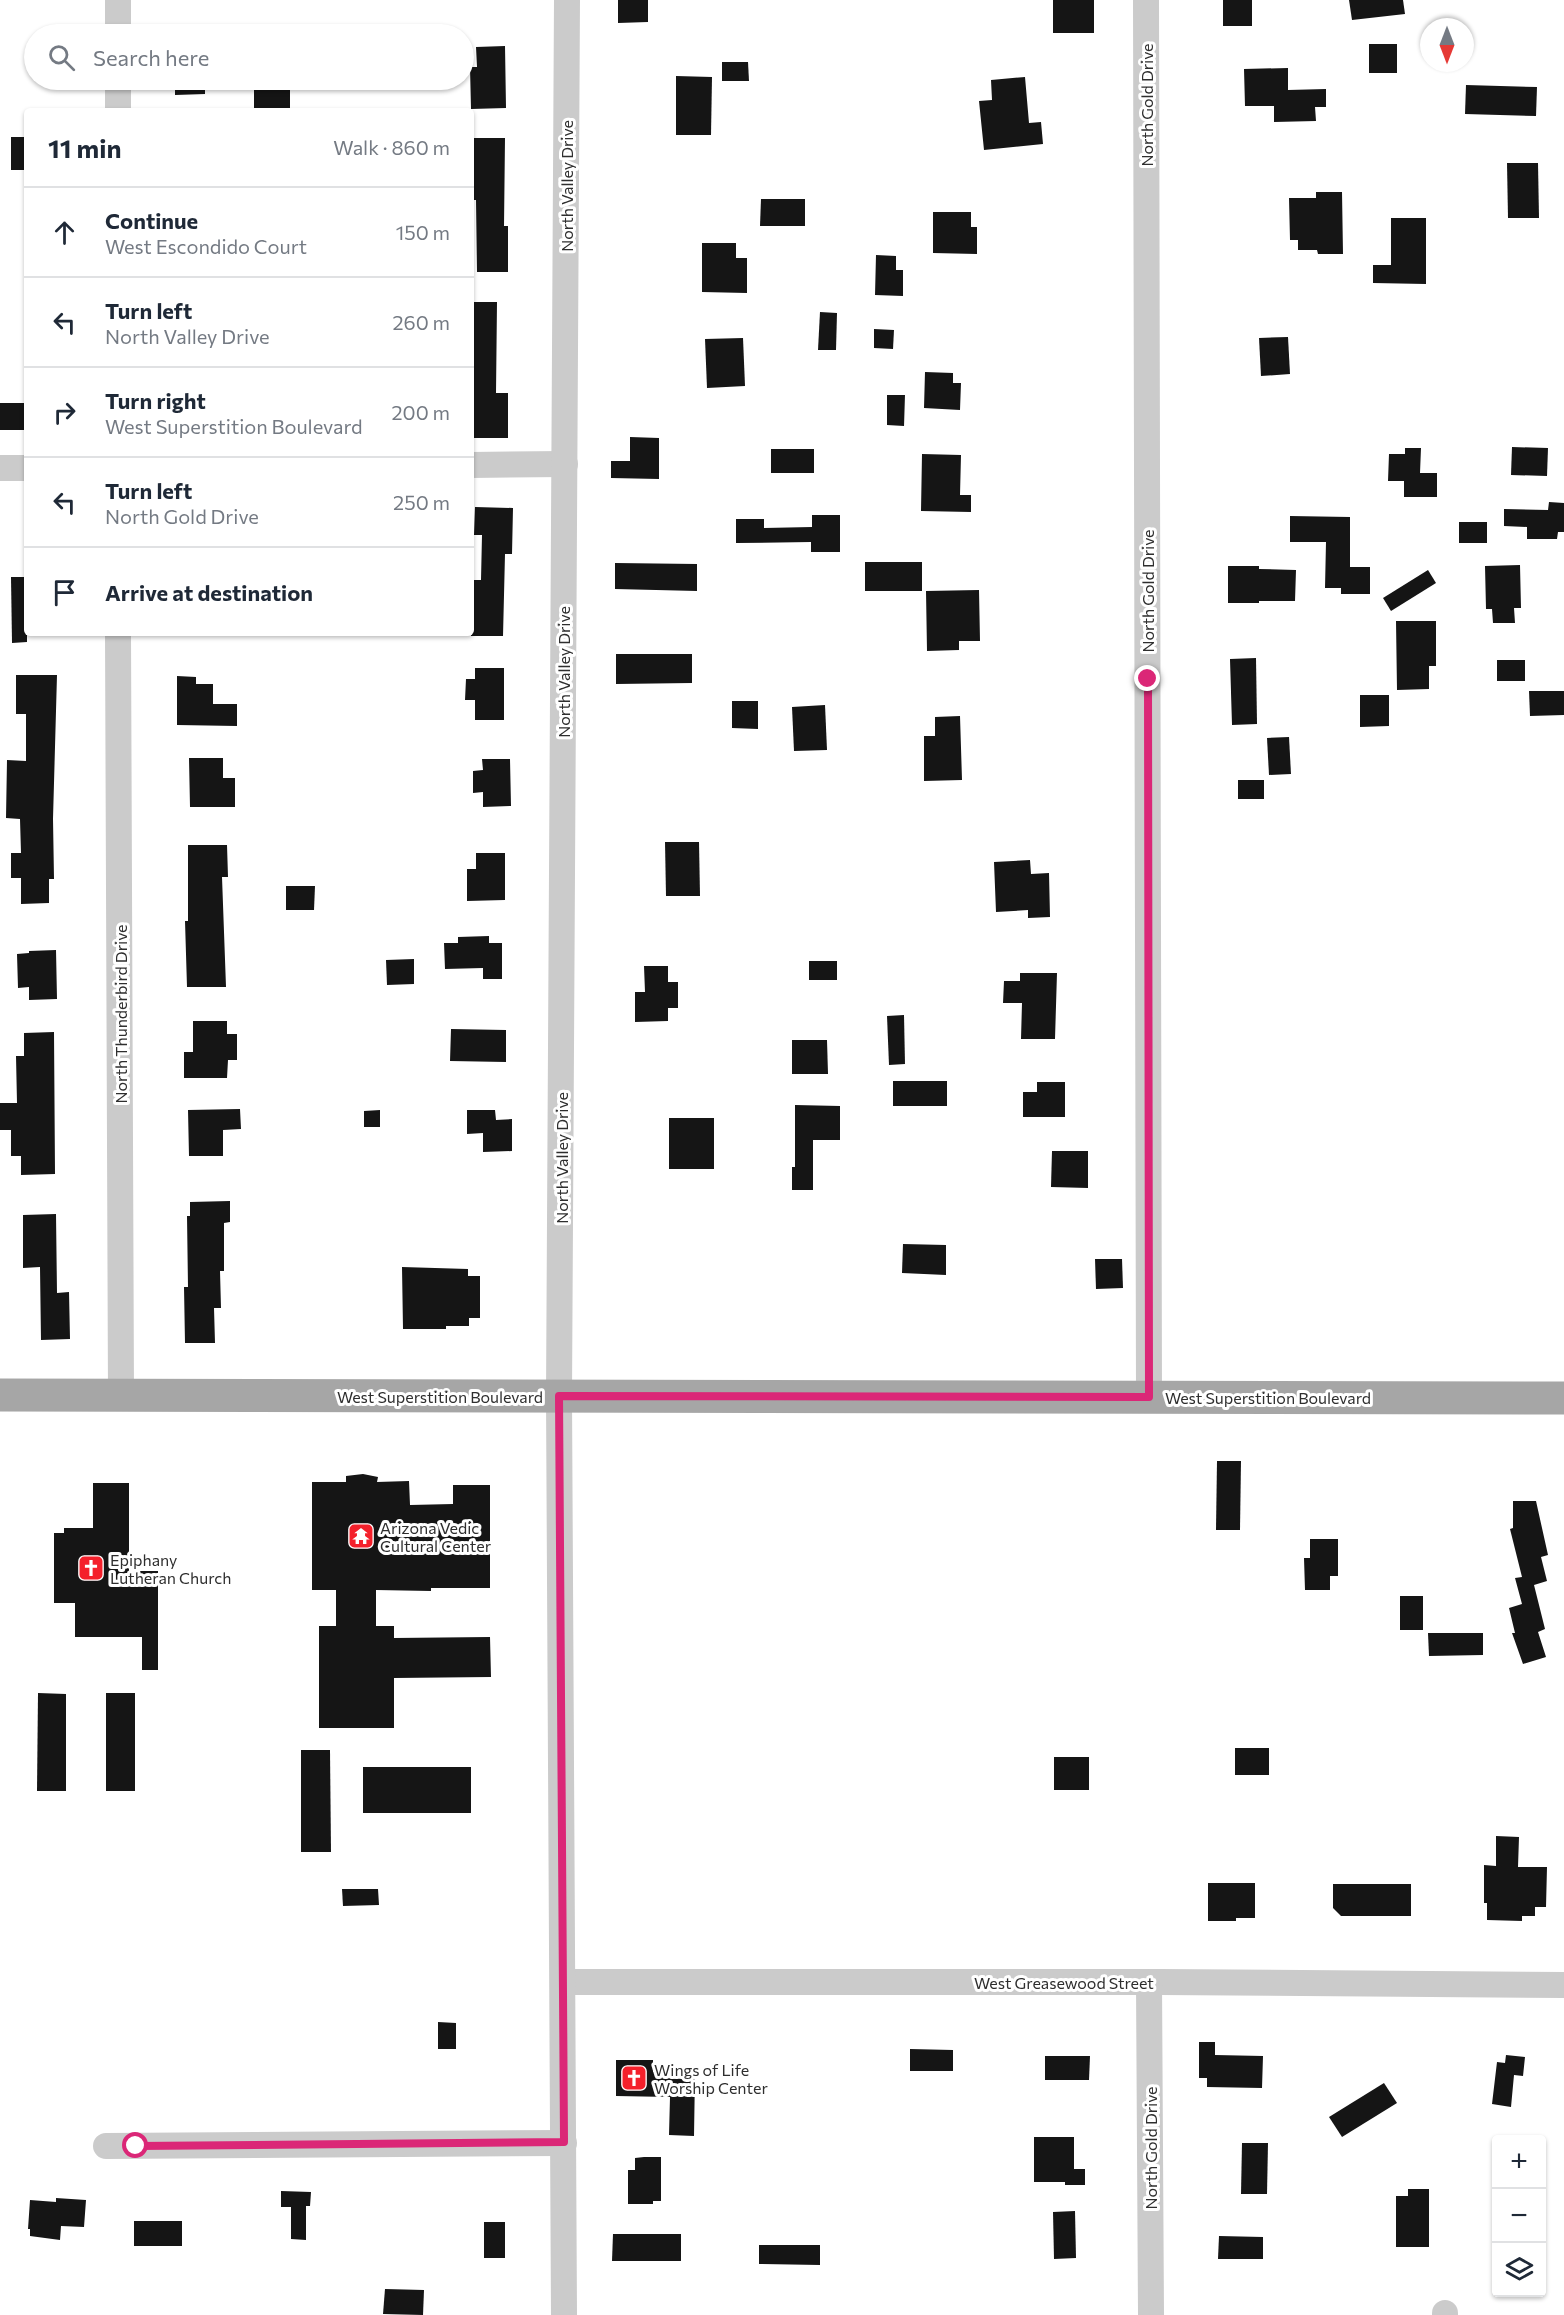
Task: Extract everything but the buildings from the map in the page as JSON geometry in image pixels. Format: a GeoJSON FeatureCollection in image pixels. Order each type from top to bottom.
{"type":"FeatureCollection","features":[{"type":"Feature","properties":{"kind":"main road","name":"West Superstition Boulevard"},"geometry":{"type":"LineString","coordinates":[[0,1395],[1564,1398]]}},
{"type":"Feature","properties":{"kind":"street"},"geometry":{"type":"LineString","coordinates":[[118,0],[118,24]]}},
{"type":"Feature","properties":{"kind":"street","name":"North Valley Drive"},"geometry":{"type":"LineString","coordinates":[[564,2315],[564,1982],[559,1396],[567,0]]}},
{"type":"Feature","properties":{"kind":"street","name":"North Gold Drive"},"geometry":{"type":"LineString","coordinates":[[1146,0],[1149,1397]]}},
{"type":"Feature","properties":{"kind":"street"},"geometry":{"type":"LineString","coordinates":[[118,90],[118,108]]}},
{"type":"Feature","properties":{"kind":"street"},"geometry":{"type":"LineString","coordinates":[[474,465],[565,465]]}},
{"type":"Feature","properties":{"kind":"street"},"geometry":{"type":"LineString","coordinates":[[0,468],[24,468]]}},
{"type":"Feature","properties":{"kind":"street","name":"North Thunderbird Drive"},"geometry":{"type":"LineString","coordinates":[[118,636],[121,1395]]}},
{"type":"Feature","properties":{"kind":"street","name":"West Greasewood Street"},"geometry":{"type":"LineString","coordinates":[[564,1982],[1564,1985]]}},
{"type":"Feature","properties":{"kind":"street","name":"North Gold Drive"},"geometry":{"type":"LineString","coordinates":[[1149,1982],[1151,2315]]}},
{"type":"Feature","properties":{"kind":"street"},"geometry":{"type":"LineString","coordinates":[[106,2146],[564,2142]]}},
{"type":"Feature","properties":{"kind":"place","name":"Arizona Vedic Cultural Center"},"geometry":{"type":"Point","coordinates":[361,1536]}},
{"type":"Feature","properties":{"kind":"place","name":"Epiphany Lutheran Church"},"geometry":{"type":"Point","coordinates":[91,1568]}},
{"type":"Feature","properties":{"kind":"place","name":"Wings of Life Worship Center"},"geometry":{"type":"Point","coordinates":[634,2078]}},
{"type":"Feature","properties":{"kind":"route"},"geometry":{"type":"LineString","coordinates":[[136,2146],[564,2142],[559,1396],[1149,1397],[1148,679]]}}]}
